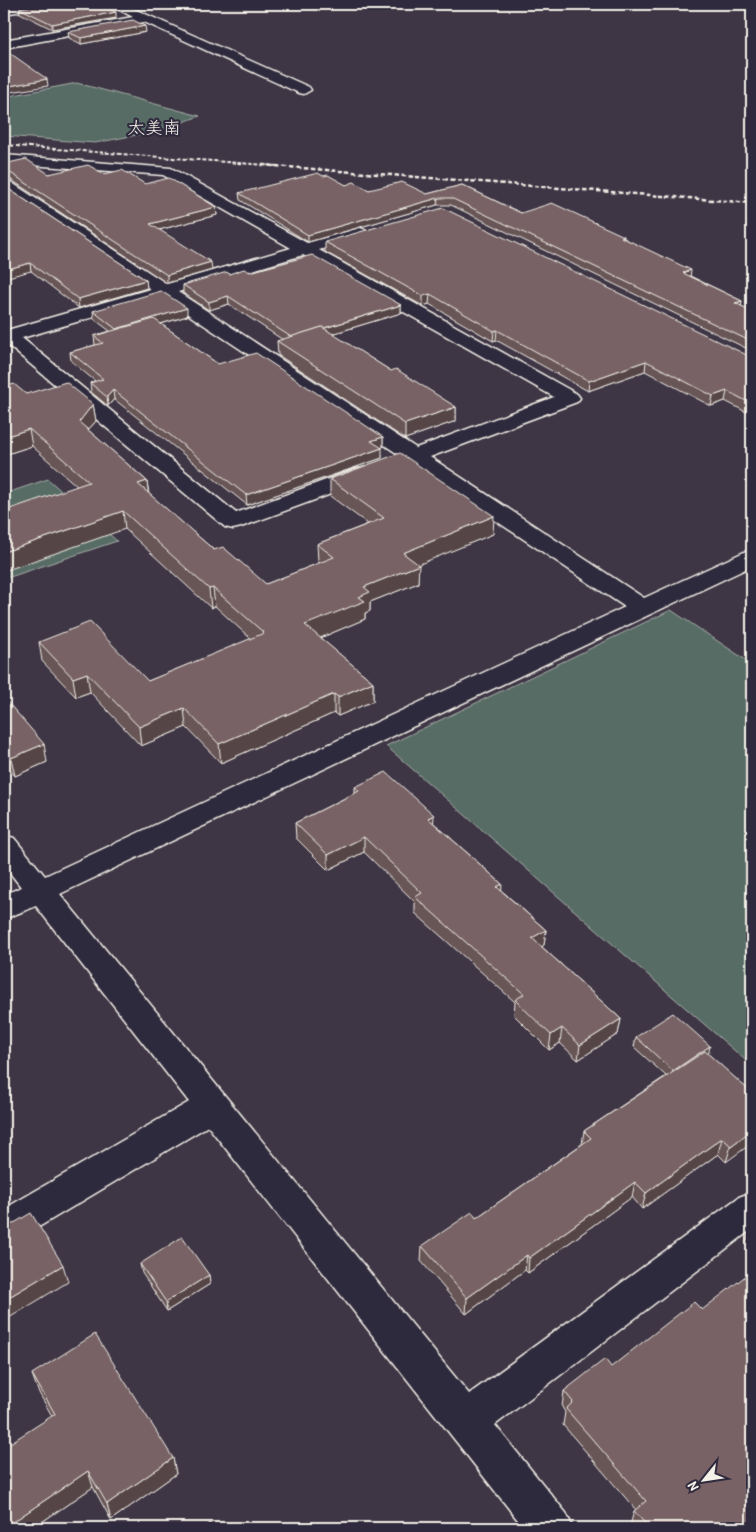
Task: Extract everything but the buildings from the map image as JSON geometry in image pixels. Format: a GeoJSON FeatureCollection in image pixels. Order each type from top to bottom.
{"type":"FeatureCollection","features":[{"type":"Feature","properties":{"kind":"street"},"geometry":{"type":"LineString","coordinates":[[4,11],[47,4]]}},
{"type":"Feature","properties":{"kind":"street"},"geometry":{"type":"LineString","coordinates":[[114,4],[304,90]]}},
{"type":"Feature","properties":{"kind":"street"},"geometry":{"type":"LineString","coordinates":[[4,44],[145,18]]}},
{"type":"Feature","properties":{"kind":"street"},"geometry":{"type":"LineString","coordinates":[[4,34],[23,40]]}},
{"type":"Feature","properties":{"kind":"street"},"geometry":{"type":"LineString","coordinates":[[4,159],[166,171],[303,249],[570,398],[233,522],[8,336],[166,291],[303,249],[378,228]]}},
{"type":"Feature","properties":{"kind":"street"},"geometry":{"type":"LineString","coordinates":[[4,184],[643,608]]}},
{"type":"Feature","properties":{"kind":"street"},"geometry":{"type":"LineString","coordinates":[[4,908],[752,557]]}},
{"type":"Feature","properties":{"kind":"street"},"geometry":{"type":"LineString","coordinates":[[4,845],[551,1528]]}},
{"type":"Feature","properties":{"kind":"street"},"geometry":{"type":"LineString","coordinates":[[4,1228],[213,1105]]}},
{"type":"Feature","properties":{"kind":"street"},"geometry":{"type":"LineString","coordinates":[[465,1422],[752,1208]]}},
{"type":"Feature","properties":{"kind":"green space"},"geometry":{"type":"Polygon","coordinates":[[[77,83],[200,116],[157,131],[95,143],[4,136],[4,97],[77,83]]]}},
{"type":"Feature","properties":{"kind":"green space"},"geometry":{"type":"Polygon","coordinates":[[[48,479],[117,541],[4,579],[4,494],[48,479]]]}},
{"type":"Feature","properties":{"kind":"green space"},"geometry":{"type":"Polygon","coordinates":[[[671,610],[752,664],[752,1066],[386,746],[671,610]]]}},
{"type":"Feature","properties":{"kind":"railway"},"geometry":{"type":"LineString","coordinates":[[4,145],[278,166]]}},
{"type":"Feature","properties":{"kind":"railway"},"geometry":{"type":"LineString","coordinates":[[262,165],[752,203]]}},
{"type":"Feature","properties":{"kind":"district","name":"太美南"},"geometry":{"type":"Point","coordinates":[154,127]}}]}
